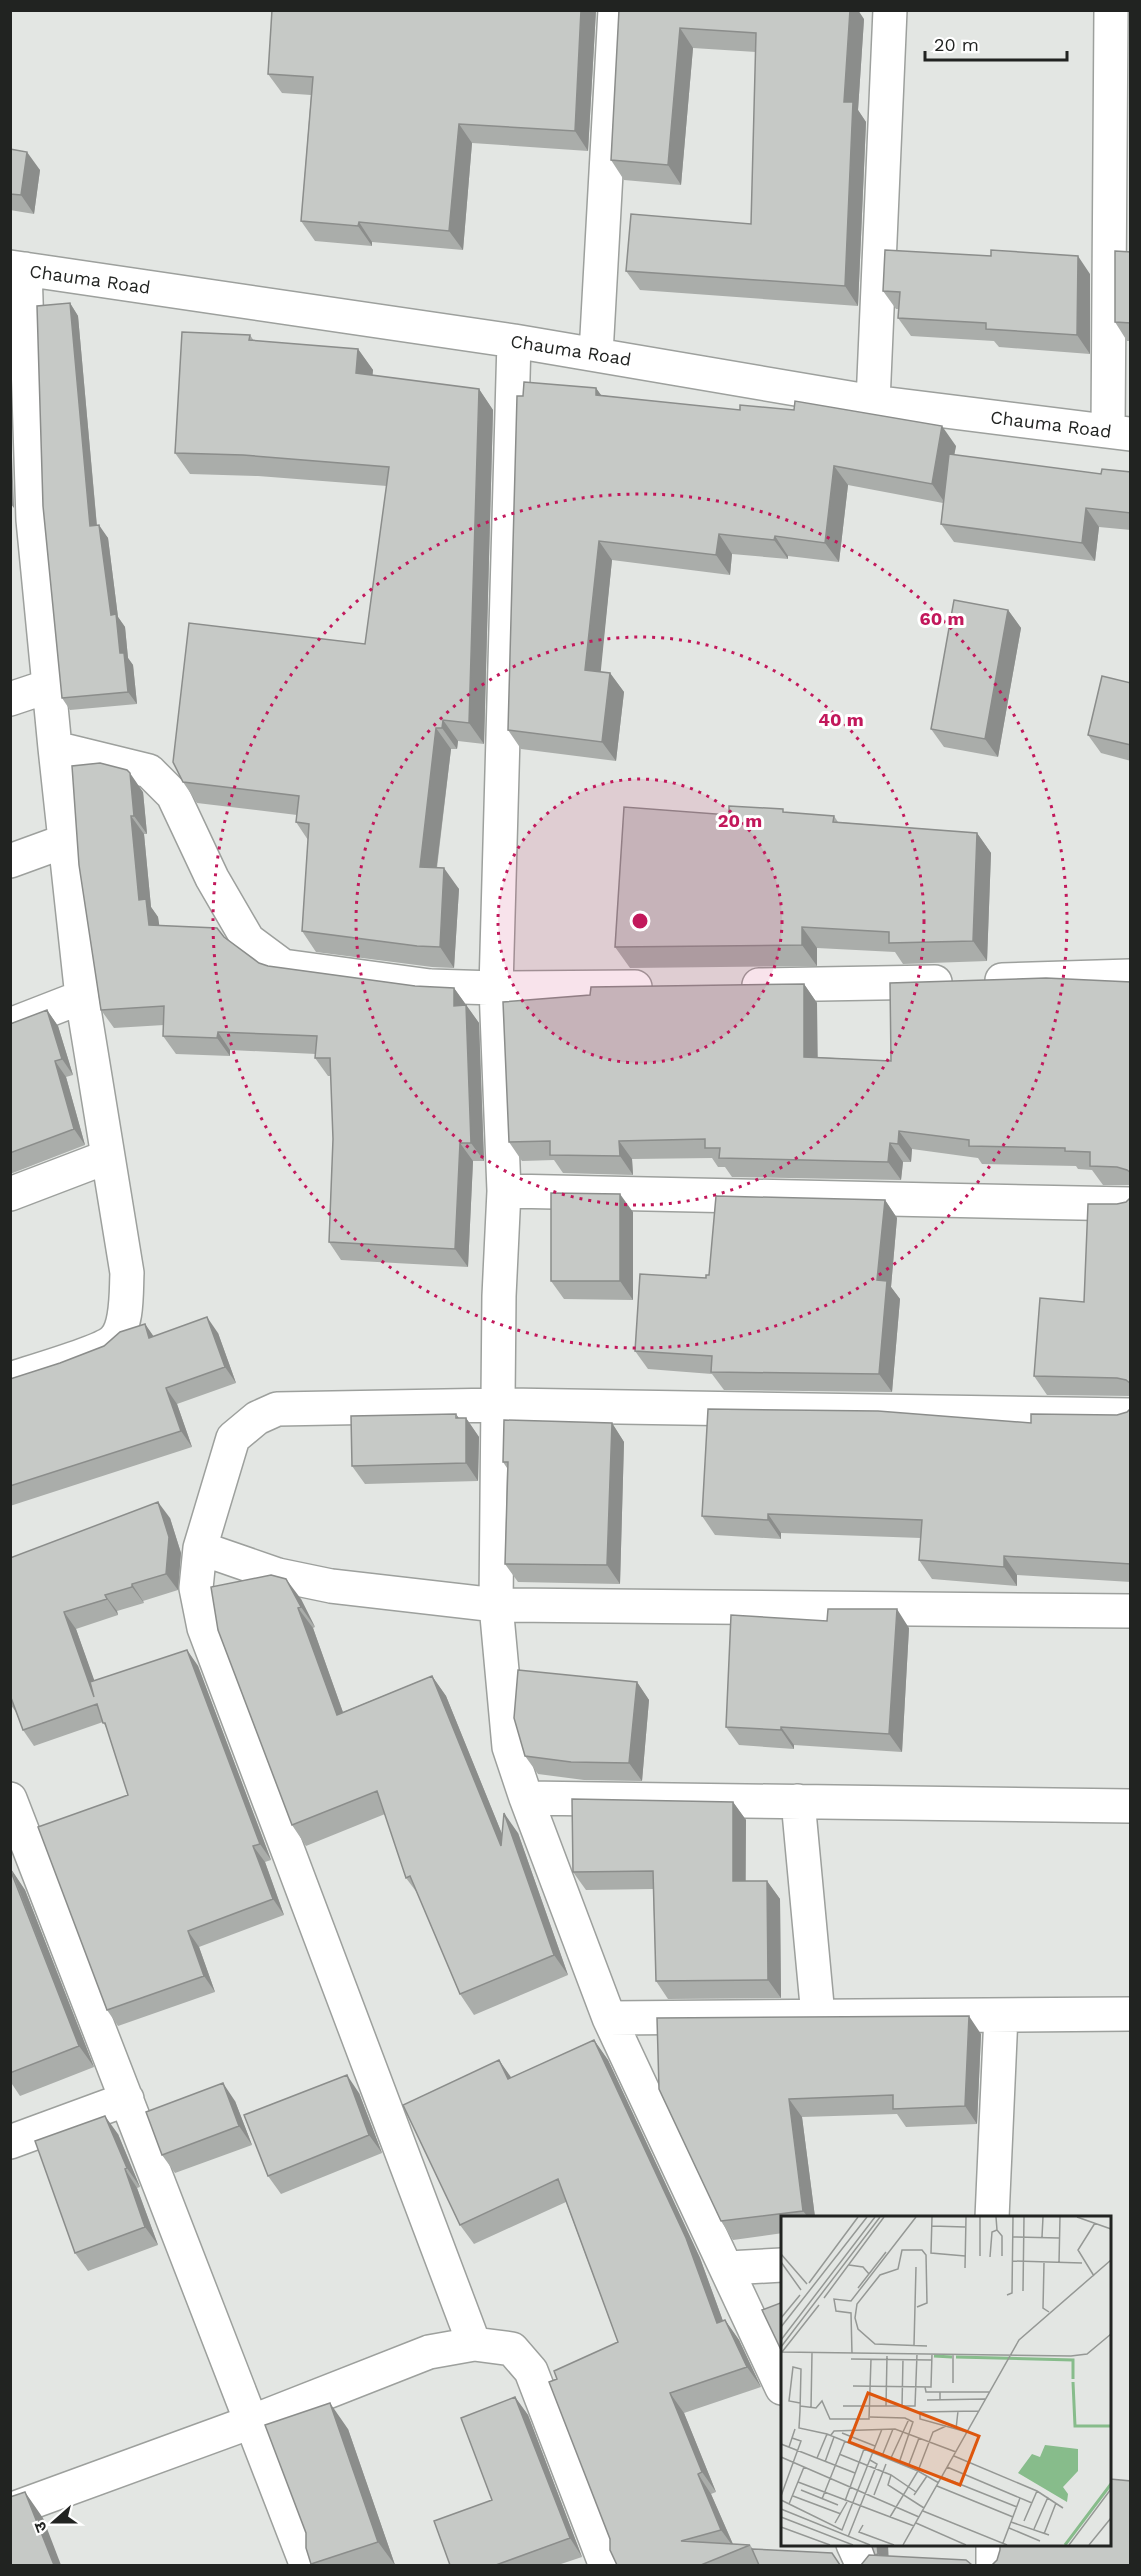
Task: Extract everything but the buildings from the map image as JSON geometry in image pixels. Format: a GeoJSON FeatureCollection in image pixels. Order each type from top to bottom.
{"type":"FeatureCollection","features":[{"type":"Feature","properties":{"kind":"street"},"geometry":{"type":"LineString","coordinates":[[596,354],[615,10]]}},
{"type":"Feature","properties":{"kind":"street"},"geometry":{"type":"LineString","coordinates":[[873,402],[890,10]]}},
{"type":"Feature","properties":{"kind":"street"},"geometry":{"type":"LineString","coordinates":[[1111,10],[1120,432]]}},
{"type":"Feature","properties":{"kind":"street"},"geometry":{"type":"LineString","coordinates":[[10,1379],[85,1354],[114,1340],[125,1318],[127,1273],[82,997],[49,686],[22,523],[18,268]]}},
{"type":"Feature","properties":{"kind":"street","name":"Chauma Road"},"geometry":{"type":"LineString","coordinates":[[18,268],[514,341],[873,402],[1120,432]]}},
{"type":"Feature","properties":{"kind":"street"},"geometry":{"type":"LineString","coordinates":[[514,341],[496,988],[504,1191],[499,1296],[500,1404],[496,1605],[510,1747],[526,1798],[609,2018],[781,2384]]}},
{"type":"Feature","properties":{"kind":"street"},"geometry":{"type":"LineString","coordinates":[[10,699],[49,686]]}},
{"type":"Feature","properties":{"kind":"street"},"geometry":{"type":"LineString","coordinates":[[55,748],[149,771],[173,795],[212,878],[248,940],[283,966],[430,986],[496,988],[670,986]]}},
{"type":"Feature","properties":{"kind":"street"},"geometry":{"type":"LineString","coordinates":[[10,861],[65,841]]}},
{"type":"Feature","properties":{"kind":"street"},"geometry":{"type":"LineString","coordinates":[[729,986],[1131,976]]}},
{"type":"Feature","properties":{"kind":"street"},"geometry":{"type":"LineString","coordinates":[[10,1025],[82,997]]}},
{"type":"Feature","properties":{"kind":"street"},"geometry":{"type":"LineString","coordinates":[[10,1194],[107,1157]]}},
{"type":"Feature","properties":{"kind":"street"},"geometry":{"type":"LineString","coordinates":[[504,1191],[1131,1204]]}},
{"type":"Feature","properties":{"kind":"street"},"geometry":{"type":"LineString","coordinates":[[474,2344],[204,1628],[196,1588],[200,1548],[233,1438],[257,1418],[277,1409],[500,1404],[1131,1415]]}},
{"type":"Feature","properties":{"kind":"street"},"geometry":{"type":"LineString","coordinates":[[200,1548],[278,1575],[331,1586],[496,1605],[1131,1611]]}},
{"type":"Feature","properties":{"kind":"street"},"geometry":{"type":"LineString","coordinates":[[526,1798],[1131,1806]]}},
{"type":"Feature","properties":{"kind":"street"},"geometry":{"type":"LineString","coordinates":[[10,1799],[307,2565]]}},
{"type":"Feature","properties":{"kind":"street"},"geometry":{"type":"LineString","coordinates":[[798,1801],[818,2016]]}},
{"type":"Feature","properties":{"kind":"street"},"geometry":{"type":"LineString","coordinates":[[992,2216],[1000,2014]]}},
{"type":"Feature","properties":{"kind":"street"},"geometry":{"type":"LineString","coordinates":[[609,2018],[1131,2014]]}},
{"type":"Feature","properties":{"kind":"street"},"geometry":{"type":"LineString","coordinates":[[10,2142],[127,2100]]}},
{"type":"Feature","properties":{"kind":"street"},"geometry":{"type":"LineString","coordinates":[[728,2268],[781,2265]]}},
{"type":"Feature","properties":{"kind":"street"},"geometry":{"type":"LineString","coordinates":[[10,2510],[251,2422],[429,2352],[474,2344],[512,2349],[531,2371],[606,2565]]}},
{"type":"Feature","properties":{"kind":"street"},"geometry":{"type":"LineString","coordinates":[[854,2546],[863,2565]]}},
{"type":"Feature","properties":{"kind":"street"},"geometry":{"type":"LineString","coordinates":[[993,2546],[993,2565]]}}]}
